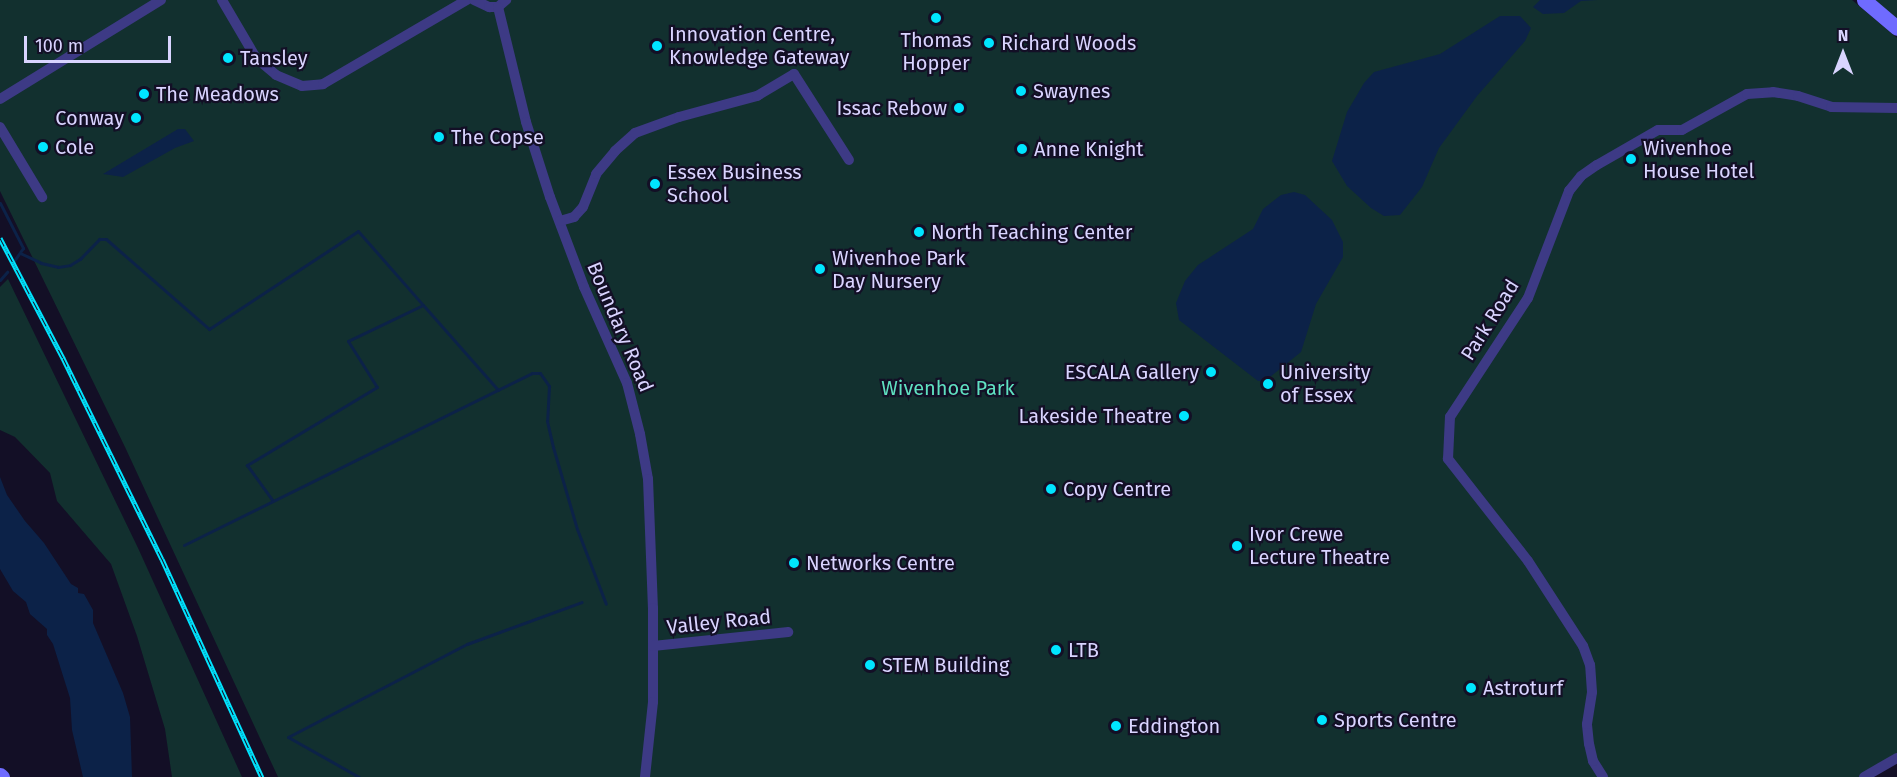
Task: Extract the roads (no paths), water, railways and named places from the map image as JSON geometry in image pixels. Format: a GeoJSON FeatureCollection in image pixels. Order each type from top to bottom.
{"type":"FeatureCollection","features":[{"type":"Feature","properties":{"kind":"main road"},"geometry":{"type":"LineString","coordinates":[[1864,0],[1897,28]]}},
{"type":"Feature","properties":{"kind":"street"},"geometry":{"type":"LineString","coordinates":[[0,99],[161,0]]}},
{"type":"Feature","properties":{"kind":"street"},"geometry":{"type":"LineString","coordinates":[[222,0],[256,58],[276,75],[302,86],[323,84],[384,56],[467,0]]}},
{"type":"Feature","properties":{"kind":"street"},"geometry":{"type":"LineString","coordinates":[[474,0],[482,6],[502,4]]}},
{"type":"Feature","properties":{"kind":"street","name":"Boundary Road"},"geometry":{"type":"LineString","coordinates":[[502,4],[526,122],[584,287],[619,363],[634,405],[648,479],[653,702],[645,777]]}},
{"type":"Feature","properties":{"kind":"street"},"geometry":{"type":"LineString","coordinates":[[560,221],[574,217],[582,207],[596,174],[635,133],[663,122],[757,96],[794,74],[849,160]]}},
{"type":"Feature","properties":{"kind":"street","name":"Park Road"},"geometry":{"type":"LineString","coordinates":[[1603,777],[1593,760],[1589,744],[1587,724],[1592,692],[1590,665],[1583,646],[1528,561],[1448,459],[1450,417],[1528,298],[1569,190],[1581,176],[1658,130],[1682,130],[1747,94],[1773,92],[1798,96],[1831,107],[1897,108]]}},
{"type":"Feature","properties":{"kind":"street"},"geometry":{"type":"LineString","coordinates":[[0,127],[42,197]]}},
{"type":"Feature","properties":{"kind":"street","name":"Valley Road"},"geometry":{"type":"LineString","coordinates":[[653,646],[788,632]]}},
{"type":"Feature","properties":{"kind":"street"},"geometry":{"type":"LineString","coordinates":[[1864,777],[1897,759]]}},
{"type":"Feature","properties":{"kind":"water"},"geometry":{"type":"Polygon","coordinates":[[[1540,0],[1598,0],[1581,1],[1564,13],[1543,14],[1533,7],[1540,0]]]}},
{"type":"Feature","properties":{"kind":"water"},"geometry":{"type":"Polygon","coordinates":[[[1500,16],[1520,16],[1531,28],[1525,41],[1477,96],[1439,148],[1422,187],[1400,215],[1384,216],[1371,208],[1347,186],[1332,161],[1347,112],[1364,83],[1374,72],[1440,54],[1500,16]]]}},
{"type":"Feature","properties":{"kind":"water"},"geometry":{"type":"Polygon","coordinates":[[[178,129],[185,129],[194,141],[175,148],[123,177],[103,174],[178,129]]]}},
{"type":"Feature","properties":{"kind":"water"},"geometry":{"type":"Polygon","coordinates":[[[1294,192],[1305,195],[1332,220],[1343,242],[1343,257],[1316,304],[1301,352],[1265,381],[1258,381],[1179,320],[1176,303],[1185,281],[1198,265],[1253,229],[1263,209],[1281,195],[1294,192]]]}},
{"type":"Feature","properties":{"kind":"water"},"geometry":{"type":"Polygon","coordinates":[[[0,477],[7,495],[25,521],[44,543],[71,584],[78,588],[78,593],[84,594],[93,610],[93,623],[123,693],[130,717],[132,777],[83,777],[72,730],[70,698],[53,644],[47,635],[47,629],[30,614],[26,602],[13,591],[0,569],[0,477]]]}},
{"type":"Feature","properties":{"kind":"waterway"},"geometry":{"type":"LineString","coordinates":[[0,203],[23,248],[12,264]]}},
{"type":"Feature","properties":{"kind":"waterway"},"geometry":{"type":"LineString","coordinates":[[20,253],[41,263],[58,267],[70,265],[80,259],[99,239],[106,239],[209,329],[358,231],[423,305],[348,341],[377,387],[247,465],[273,501]]}},
{"type":"Feature","properties":{"kind":"waterway"},"geometry":{"type":"LineString","coordinates":[[0,280],[7,272]]}},
{"type":"Feature","properties":{"kind":"waterway"},"geometry":{"type":"LineString","coordinates":[[424,306],[498,390]]}},
{"type":"Feature","properties":{"kind":"waterway"},"geometry":{"type":"LineString","coordinates":[[184,545],[532,373],[540,373],[549,386],[547,421],[553,447],[577,529],[606,604]]}},
{"type":"Feature","properties":{"kind":"waterway"},"geometry":{"type":"LineString","coordinates":[[359,777],[288,737],[467,644],[582,602]]}},
{"type":"Feature","properties":{"kind":"railway"},"geometry":{"type":"LineString","coordinates":[[0,238],[63,358],[162,559],[262,777]]}},
{"type":"Feature","properties":{"kind":"place","name":"Thomas Hopper"},"geometry":{"type":"Point","coordinates":[936,18]}},
{"type":"Feature","properties":{"kind":"place","name":"Richard Woods"},"geometry":{"type":"Point","coordinates":[989,43]}},
{"type":"Feature","properties":{"kind":"place","name":"Innovation Centre, Knowledge Gateway"},"geometry":{"type":"Point","coordinates":[657,46]}},
{"type":"Feature","properties":{"kind":"place","name":"Tansley"},"geometry":{"type":"Point","coordinates":[228,58]}},
{"type":"Feature","properties":{"kind":"place","name":"Swaynes"},"geometry":{"type":"Point","coordinates":[1021,91]}},
{"type":"Feature","properties":{"kind":"place","name":"The Meadows"},"geometry":{"type":"Point","coordinates":[144,94]}},
{"type":"Feature","properties":{"kind":"place","name":"Issac Rebow"},"geometry":{"type":"Point","coordinates":[959,108]}},
{"type":"Feature","properties":{"kind":"place","name":"Conway"},"geometry":{"type":"Point","coordinates":[136,118]}},
{"type":"Feature","properties":{"kind":"place","name":"The Copse"},"geometry":{"type":"Point","coordinates":[439,137]}},
{"type":"Feature","properties":{"kind":"place","name":"Cole"},"geometry":{"type":"Point","coordinates":[43,147]}},
{"type":"Feature","properties":{"kind":"place","name":"Anne Knight"},"geometry":{"type":"Point","coordinates":[1022,149]}},
{"type":"Feature","properties":{"kind":"place","name":"Wivenhoe House Hotel"},"geometry":{"type":"Point","coordinates":[1631,159]}},
{"type":"Feature","properties":{"kind":"place","name":"Essex Business School"},"geometry":{"type":"Point","coordinates":[655,184]}},
{"type":"Feature","properties":{"kind":"place","name":"North Teaching Center"},"geometry":{"type":"Point","coordinates":[919,232]}},
{"type":"Feature","properties":{"kind":"place","name":"Wivenhoe Park Day Nursery"},"geometry":{"type":"Point","coordinates":[820,269]}},
{"type":"Feature","properties":{"kind":"place","name":"ESCALA Gallery"},"geometry":{"type":"Point","coordinates":[1211,372]}},
{"type":"Feature","properties":{"kind":"place","name":"University of Essex"},"geometry":{"type":"Point","coordinates":[1268,384]}},
{"type":"Feature","properties":{"kind":"place","name":"Lakeside Theatre"},"geometry":{"type":"Point","coordinates":[1184,416]}},
{"type":"Feature","properties":{"kind":"place","name":"Copy Centre"},"geometry":{"type":"Point","coordinates":[1051,489]}},
{"type":"Feature","properties":{"kind":"place","name":"Ivor Crewe Lecture Theatre"},"geometry":{"type":"Point","coordinates":[1237,546]}},
{"type":"Feature","properties":{"kind":"place","name":"Networks Centre"},"geometry":{"type":"Point","coordinates":[794,563]}},
{"type":"Feature","properties":{"kind":"place","name":"LTB"},"geometry":{"type":"Point","coordinates":[1056,650]}},
{"type":"Feature","properties":{"kind":"place","name":"STEM Building"},"geometry":{"type":"Point","coordinates":[870,665]}},
{"type":"Feature","properties":{"kind":"place","name":"Astroturf"},"geometry":{"type":"Point","coordinates":[1471,688]}},
{"type":"Feature","properties":{"kind":"place","name":"Sports Centre"},"geometry":{"type":"Point","coordinates":[1322,720]}},
{"type":"Feature","properties":{"kind":"place","name":"Eddington"},"geometry":{"type":"Point","coordinates":[1116,726]}},
{"type":"Feature","properties":{"kind":"park label","name":"Wivenhoe Park"},"geometry":{"type":"Point","coordinates":[948,388]}}]}
